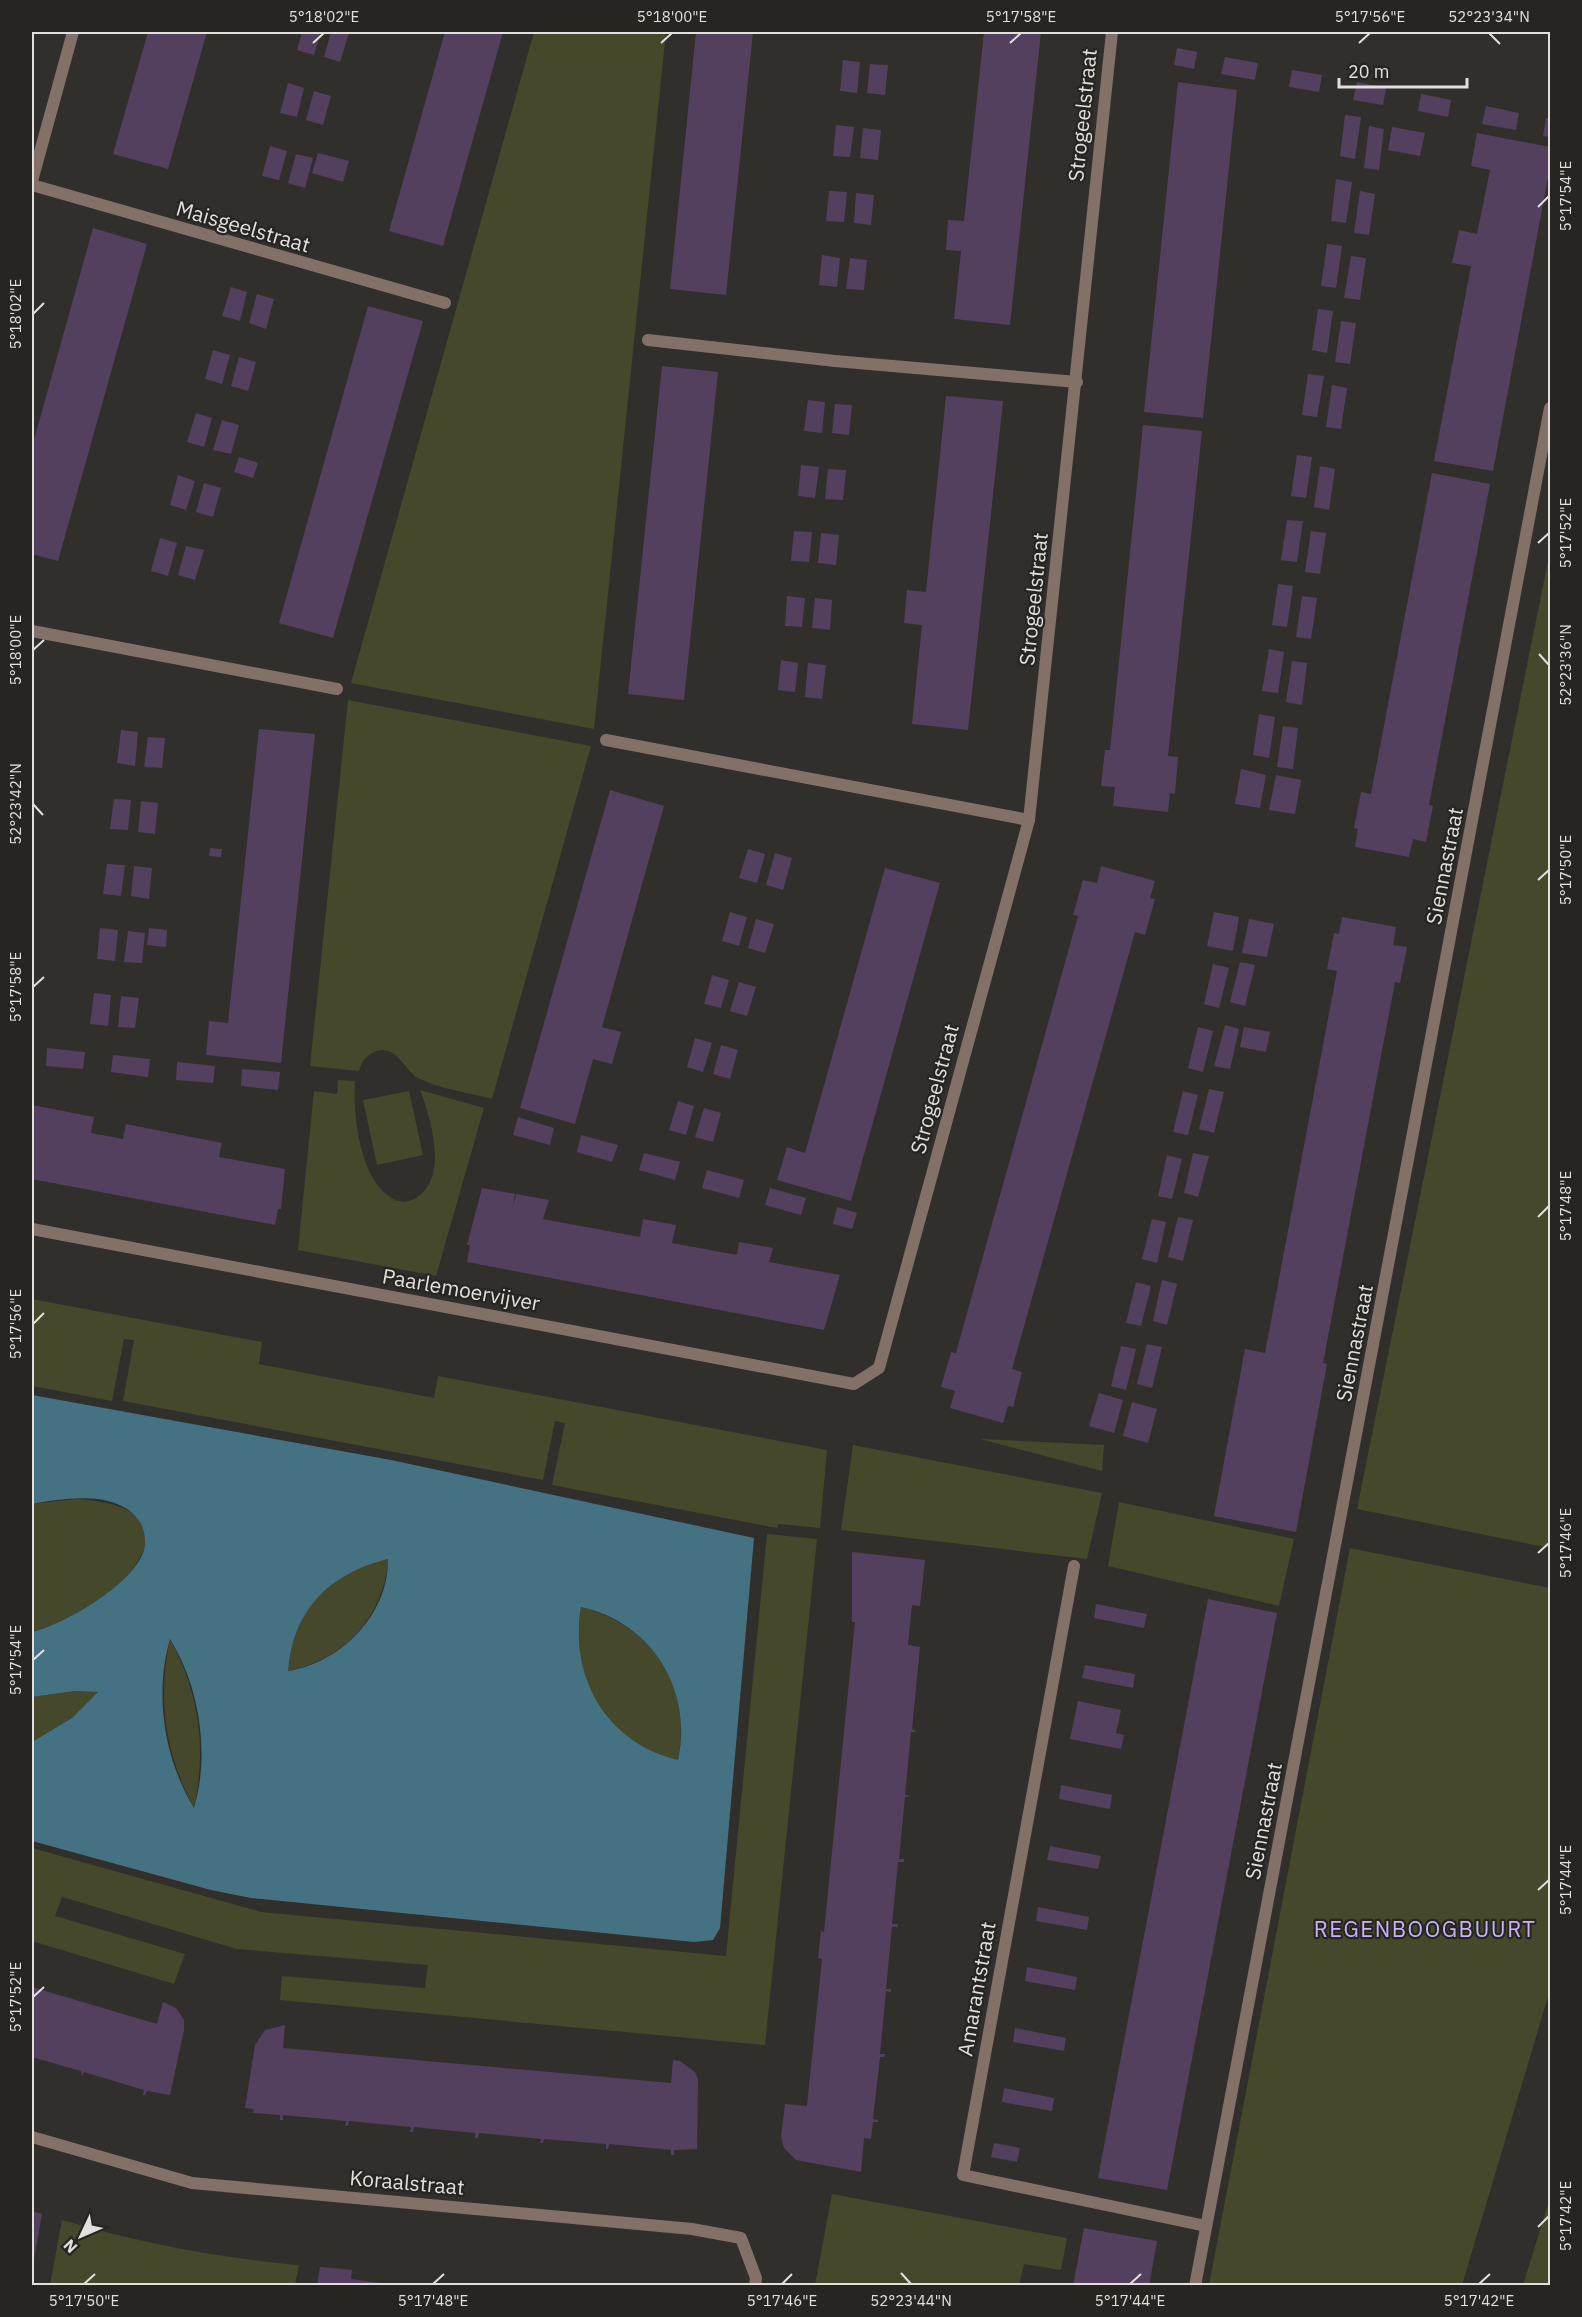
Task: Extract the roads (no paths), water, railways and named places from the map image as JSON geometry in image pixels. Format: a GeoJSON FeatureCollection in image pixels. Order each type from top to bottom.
{"type":"FeatureCollection","features":[{"type":"Feature","properties":{"kind":"street"},"geometry":{"type":"LineString","coordinates":[[32,181],[73,32]]}},
{"type":"Feature","properties":{"kind":"street","name":"Strogeelstraat"},"geometry":{"type":"LineString","coordinates":[[879,1368],[1029,820],[1077,382],[1112,32]]}},
{"type":"Feature","properties":{"kind":"street","name":"Maisgeelstraat"},"geometry":{"type":"LineString","coordinates":[[32,186],[445,303]]}},
{"type":"Feature","properties":{"kind":"street"},"geometry":{"type":"LineString","coordinates":[[648,339],[835,361],[1077,382]]}},
{"type":"Feature","properties":{"kind":"street","name":"Siennastraat"},"geometry":{"type":"LineString","coordinates":[[1195,2286],[1551,408]]}},
{"type":"Feature","properties":{"kind":"street"},"geometry":{"type":"LineString","coordinates":[[32,631],[337,689]]}},
{"type":"Feature","properties":{"kind":"street"},"geometry":{"type":"LineString","coordinates":[[606,740],[1029,820]]}},
{"type":"Feature","properties":{"kind":"street","name":"Paarlemoervijver"},"geometry":{"type":"LineString","coordinates":[[32,1229],[854,1384],[879,1368]]}},
{"type":"Feature","properties":{"kind":"street","name":"Amarantstraat"},"geometry":{"type":"LineString","coordinates":[[1074,1566],[963,2175],[1206,2226]]}},
{"type":"Feature","properties":{"kind":"street","name":"Koraalstraat"},"geometry":{"type":"LineString","coordinates":[[32,2137],[192,2183],[692,2229],[741,2238],[755,2282]]}},
{"type":"Feature","properties":{"kind":"water"},"geometry":{"type":"Polygon","coordinates":[[[32,1395],[391,1460],[754,1538],[720,1928],[713,1940],[694,1942],[251,1898],[211,1890],[32,1841],[32,1742],[72,1718],[98,1692],[75,1691],[32,1697],[32,1632],[46,1628],[78,1612],[111,1590],[136,1566],[143,1553],[145,1541],[140,1522],[119,1504],[90,1498],[74,1498],[32,1504],[32,1395]],[[388,1559],[367,1565],[349,1574],[332,1584],[318,1597],[298,1629],[291,1649],[288,1671],[326,1658],[358,1633],[380,1599],[386,1579],[388,1559]],[[581,1607],[579,1633],[581,1658],[598,1704],[613,1723],[631,1739],[653,1751],[678,1760],[681,1734],[679,1709],[673,1685],[662,1663],[647,1644],[629,1628],[606,1615],[581,1607]],[[170,1639],[165,1660],[163,1704],[169,1747],[175,1769],[194,1808],[201,1766],[201,1743],[195,1699],[189,1678],[170,1639]]]}},
{"type":"Feature","properties":{"kind":"district","name":"REGENBOOGBUURT"},"geometry":{"type":"Point","coordinates":[1425,1929]}}]}
